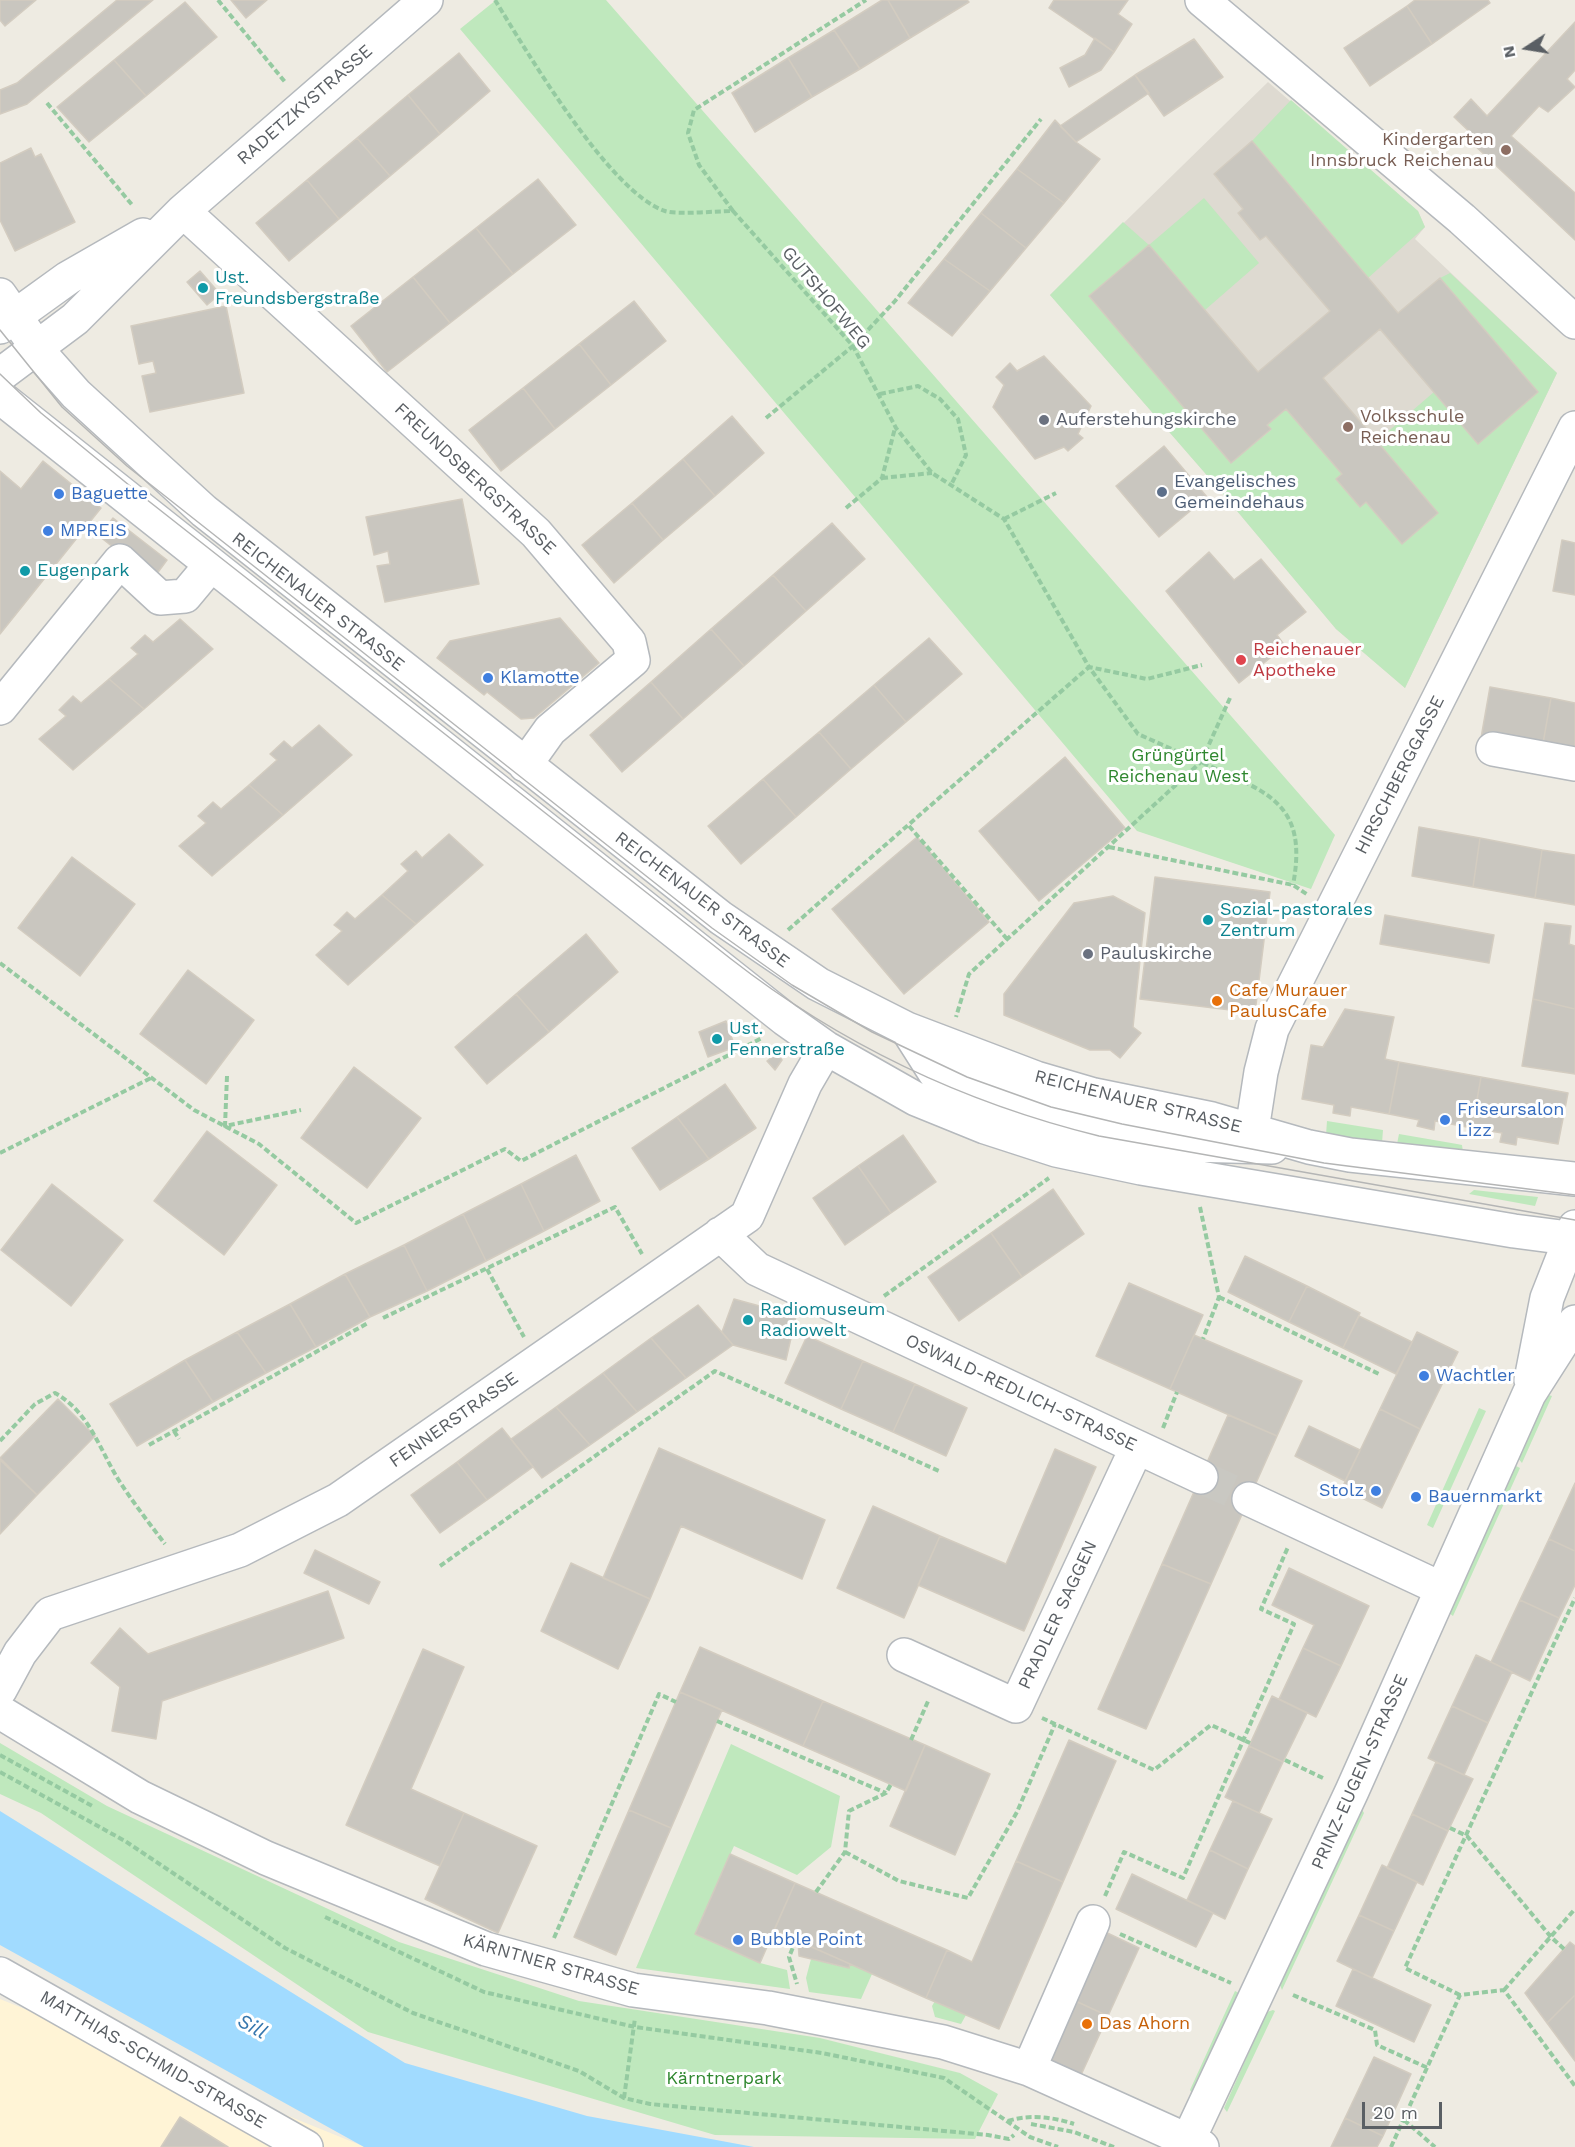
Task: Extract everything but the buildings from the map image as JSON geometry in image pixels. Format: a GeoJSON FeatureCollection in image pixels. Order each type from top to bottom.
{"type":"FeatureCollection","features":[{"type":"Feature","properties":{"kind":"street","name":"RADETZKYSTRASSE"},"geometry":{"type":"LineString","coordinates":[[0,375],[75,319],[129,253],[426,0]]}},
{"type":"Feature","properties":{"kind":"street"},"geometry":{"type":"LineString","coordinates":[[1202,0],[1462,219],[1575,322]]}},
{"type":"Feature","properties":{"kind":"street","name":"FREUNDSBERGSTRASSE"},"geometry":{"type":"LineString","coordinates":[[172,218],[536,533],[629,642],[633,660],[550,730],[525,765]]}},
{"type":"Feature","properties":{"kind":"street","name":"RADETZKYSTRASSE"},"geometry":{"type":"LineString","coordinates":[[5,312],[68,278],[129,253]]}},
{"type":"Feature","properties":{"kind":"street","name":"REICHENAUER STRASSE"},"geometry":{"type":"LineString","coordinates":[[5,312],[84,401],[204,511],[525,765],[765,950],[818,984],[907,1029],[1069,1088],[1212,1119],[1309,1147],[1399,1161],[1575,1179]]}},
{"type":"Feature","properties":{"kind":"street","name":"REICHENAUER STRASSE"},"geometry":{"type":"LineString","coordinates":[[0,397],[210,566],[785,1019],[826,1048],[890,1085],[985,1127],[1056,1150],[1111,1163],[1303,1196],[1573,1235]]}},
{"type":"Feature","properties":{"kind":"street","name":"HIRSCHBERGGASSE"},"geometry":{"type":"LineString","coordinates":[[1252,1130],[1265,1051],[1272,1029],[1575,428]]}},
{"type":"Feature","properties":{"kind":"street"},"geometry":{"type":"LineString","coordinates":[[0,708],[120,561],[160,598],[185,596],[210,566]]}},
{"type":"Feature","properties":{"kind":"street"},"geometry":{"type":"LineString","coordinates":[[1493,749],[1575,764]]}},
{"type":"Feature","properties":{"kind":"street"},"geometry":{"type":"LineString","coordinates":[[907,1029],[935,1073]]}},
{"type":"Feature","properties":{"kind":"street","name":"FENNERSTRASSE"},"geometry":{"type":"LineString","coordinates":[[0,1690],[20,1653],[50,1614],[240,1550],[338,1500],[747,1216],[805,1084],[826,1048]]}},
{"type":"Feature","properties":{"kind":"street"},"geometry":{"type":"LineString","coordinates":[[890,1085],[935,1073],[1066,1120],[1139,1137],[1208,1147],[1309,1147]]}},
{"type":"Feature","properties":{"kind":"street"},"geometry":{"type":"LineString","coordinates":[[1208,1147],[1303,1196]]}},
{"type":"Feature","properties":{"kind":"street","name":"OSWALD-REDLICH-STRASSE"},"geometry":{"type":"LineString","coordinates":[[720,1234],[757,1269],[1201,1477]]}},
{"type":"Feature","properties":{"kind":"street","name":"PRINZ-EUGEN-STRASSE"},"geometry":{"type":"LineString","coordinates":[[1529,1394],[1547,1298],[1573,1235]]}},
{"type":"Feature","properties":{"kind":"street","name":"PRINZ-EUGEN-STRASSE"},"geometry":{"type":"LineString","coordinates":[[1192,2145],[1529,1394],[1575,1322]]}},
{"type":"Feature","properties":{"kind":"street","name":"PRADLER SAGGEN"},"geometry":{"type":"LineString","coordinates":[[904,1655],[1016,1706],[1145,1451]]}},
{"type":"Feature","properties":{"kind":"street"},"geometry":{"type":"LineString","coordinates":[[1249,1498],[1442,1589]]}},
{"type":"Feature","properties":{"kind":"street","name":"KÄRNTNER STRASSE"},"geometry":{"type":"LineString","coordinates":[[0,1712],[140,1797],[266,1858],[486,1949],[633,1990],[768,2008],[932,2040],[1029,2069],[1192,2145]]}},
{"type":"Feature","properties":{"kind":"street"},"geometry":{"type":"LineString","coordinates":[[1029,2069],[1093,1922]]}},
{"type":"Feature","properties":{"kind":"street","name":"MATTHIAS-SCHMID-STRASSE"},"geometry":{"type":"LineString","coordinates":[[0,1974],[306,2147]]}},
{"type":"Feature","properties":{"kind":"path"},"geometry":{"type":"LineString","coordinates":[[218,0],[285,82]]}},
{"type":"Feature","properties":{"kind":"path"},"geometry":{"type":"LineString","coordinates":[[495,0],[560,104],[628,189],[666,212],[734,211]]}},
{"type":"Feature","properties":{"kind":"path","name":"GUTSHOFWEG"},"geometry":{"type":"LineString","coordinates":[[866,0],[694,110],[688,133],[699,165],[734,211],[853,346],[896,428],[932,473],[1004,519],[1089,667],[1138,734],[1267,793],[1289,815],[1295,844],[1293,885],[1108,847]]}},
{"type":"Feature","properties":{"kind":"path"},"geometry":{"type":"LineString","coordinates":[[47,103],[133,206]]}},
{"type":"Feature","properties":{"kind":"path"},"geometry":{"type":"LineString","coordinates":[[766,418],[853,346],[895,302],[1041,119]]}},
{"type":"Feature","properties":{"kind":"path"},"geometry":{"type":"LineString","coordinates":[[880,394],[918,386],[940,399],[958,419],[966,455],[951,485]]}},
{"type":"Feature","properties":{"kind":"path"},"geometry":{"type":"LineString","coordinates":[[882,478],[896,428]]}},
{"type":"Feature","properties":{"kind":"path"},"geometry":{"type":"LineString","coordinates":[[846,508],[882,478],[932,473]]}},
{"type":"Feature","properties":{"kind":"path"},"geometry":{"type":"LineString","coordinates":[[1004,519],[1056,493]]}},
{"type":"Feature","properties":{"kind":"path"},"geometry":{"type":"LineString","coordinates":[[765,950],[1089,667],[1147,680],[1202,665]]}},
{"type":"Feature","properties":{"kind":"path"},"geometry":{"type":"LineString","coordinates":[[955,1022],[969,974],[1201,762],[1230,698]]}},
{"type":"Feature","properties":{"kind":"path"},"geometry":{"type":"LineString","coordinates":[[909,826],[1007,939]]}},
{"type":"Feature","properties":{"kind":"path"},"geometry":{"type":"LineString","coordinates":[[0,963],[194,1110],[259,1144],[356,1223],[505,1149],[521,1161],[778,1029],[785,1019]]}},
{"type":"Feature","properties":{"kind":"path"},"geometry":{"type":"LineString","coordinates":[[225,1126],[227,1076]]}},
{"type":"Feature","properties":{"kind":"path"},"geometry":{"type":"LineString","coordinates":[[0,1153],[153,1077]]}},
{"type":"Feature","properties":{"kind":"path"},"geometry":{"type":"LineString","coordinates":[[225,1126],[301,1110]]}},
{"type":"Feature","properties":{"kind":"path"},"geometry":{"type":"LineString","coordinates":[[853,1313],[868,1308],[1051,1177],[1052,1173]]}},
{"type":"Feature","properties":{"kind":"path"},"geometry":{"type":"LineString","coordinates":[[1199,1201],[1219,1297],[1203,1339]]}},
{"type":"Feature","properties":{"kind":"path"},"geometry":{"type":"LineString","coordinates":[[383,1318],[615,1207],[656,1278]]}},
{"type":"Feature","properties":{"kind":"path"},"geometry":{"type":"LineString","coordinates":[[487,1269],[538,1361]]}},
{"type":"Feature","properties":{"kind":"path"},"geometry":{"type":"LineString","coordinates":[[1219,1297],[1379,1374]]}},
{"type":"Feature","properties":{"kind":"path"},"geometry":{"type":"LineString","coordinates":[[149,1445],[368,1323]]}},
{"type":"Feature","properties":{"kind":"path"},"geometry":{"type":"LineString","coordinates":[[295,1364],[299,1371]]}},
{"type":"Feature","properties":{"kind":"path"},"geometry":{"type":"LineString","coordinates":[[440,1566],[715,1371],[939,1472]]}},
{"type":"Feature","properties":{"kind":"path"},"geometry":{"type":"LineString","coordinates":[[1145,1451],[1177,1392]]}},
{"type":"Feature","properties":{"kind":"path"},"geometry":{"type":"LineString","coordinates":[[0,1441],[35,1404],[56,1393],[67,1400],[97,1435],[118,1478],[182,1569]]}},
{"type":"Feature","properties":{"kind":"path"},"geometry":{"type":"LineString","coordinates":[[174,1431],[179,1439]]}},
{"type":"Feature","properties":{"kind":"path"},"geometry":{"type":"LineString","coordinates":[[1232,1984],[1093,1922],[1124,1852],[1183,1878],[1294,1624],[1261,1609],[1299,1522]]}},
{"type":"Feature","properties":{"kind":"path"},"geometry":{"type":"LineString","coordinates":[[1575,1598],[1405,1968],[1460,1995],[1504,1990],[1575,1909]]}},
{"type":"Feature","properties":{"kind":"path"},"geometry":{"type":"LineString","coordinates":[[911,1740],[942,1672]]}},
{"type":"Feature","properties":{"kind":"path"},"geometry":{"type":"LineString","coordinates":[[552,1942],[659,1694],[676,1702]]}},
{"type":"Feature","properties":{"kind":"path"},"geometry":{"type":"LineString","coordinates":[[1016,1706],[1154,1770],[1212,1725],[1250,1743]]}},
{"type":"Feature","properties":{"kind":"path"},"geometry":{"type":"LineString","coordinates":[[717,1721],[886,1793]]}},
{"type":"Feature","properties":{"kind":"path"},"geometry":{"type":"LineString","coordinates":[[845,1852],[898,1881],[968,1898],[1017,1812],[1054,1724]]}},
{"type":"Feature","properties":{"kind":"path"},"geometry":{"type":"LineString","coordinates":[[0,1755],[98,1809]]}},
{"type":"Feature","properties":{"kind":"path"},"geometry":{"type":"LineString","coordinates":[[1285,1760],[1326,1779]]}},
{"type":"Feature","properties":{"kind":"path"},"geometry":{"type":"LineString","coordinates":[[0,1772],[125,1841],[285,1948],[413,2013],[579,2071],[624,2098],[650,2104],[988,2135],[1009,2139],[1014,2135]]}},
{"type":"Feature","properties":{"kind":"path"},"geometry":{"type":"LineString","coordinates":[[816,1892],[845,1852],[849,1811],[886,1793],[891,1784]]}},
{"type":"Feature","properties":{"kind":"path"},"geometry":{"type":"LineString","coordinates":[[1450,1828],[1467,1836],[1551,1937],[1564,1949]]}},
{"type":"Feature","properties":{"kind":"path"},"geometry":{"type":"LineString","coordinates":[[796,1940],[789,1957],[798,1990]]}},
{"type":"Feature","properties":{"kind":"path"},"geometry":{"type":"LineString","coordinates":[[1504,1990],[1575,2086]]}},
{"type":"Feature","properties":{"kind":"path"},"geometry":{"type":"LineString","coordinates":[[1293,1995],[1375,2027],[1377,2045],[1428,2068]]}},
{"type":"Feature","properties":{"kind":"path"},"geometry":{"type":"LineString","coordinates":[[1391,2147],[1460,1995]]}},
{"type":"Feature","properties":{"kind":"path"},"geometry":{"type":"LineString","coordinates":[[624,2098],[635,2014]]}},
{"type":"Feature","properties":{"kind":"path"},"geometry":{"type":"LineString","coordinates":[[1058,2147],[1030,2137],[1007,2121],[1020,2117],[1036,2117],[1080,2127]]}},
{"type":"Feature","properties":{"kind":"path"},"geometry":{"type":"LineString","coordinates":[[1404,2120],[1435,2147]]}},
{"type":"Feature","properties":{"kind":"path"},"geometry":{"type":"LineString","coordinates":[[1031,2124],[1074,2132],[1114,2147]]}},
{"type":"Feature","properties":{"kind":"shaded area","name":"Volksschule Reichenau"},"geometry":{"type":"Polygon","coordinates":[[[1268,82],[1418,211],[1425,227],[1415,239],[1557,373],[1405,688],[1336,629],[1211,480],[1050,295],[1268,82]]]}},
{"type":"Feature","properties":{"kind":"shaded area"},"geometry":{"type":"Polygon","coordinates":[[[0,1999],[365,2147],[0,2147],[0,1999]]]}},
{"type":"Feature","properties":{"kind":"green space","name":"Grüngürtel Reichenau West"},"geometry":{"type":"Polygon","coordinates":[[[496,0],[606,0],[1335,835],[1311,889],[1137,831],[460,29],[496,0]]]}},
{"type":"Feature","properties":{"kind":"green space"},"geometry":{"type":"Polygon","coordinates":[[[1291,100],[1418,211],[1425,227],[1368,278],[1252,141],[1291,100]]]}},
{"type":"Feature","properties":{"kind":"green space"},"geometry":{"type":"Polygon","coordinates":[[[1204,198],[1259,263],[1205,310],[1090,297],[1231,463],[1271,430],[1267,425],[1286,409],[1342,474],[1337,480],[1360,507],[1366,502],[1438,513],[1377,441],[1434,392],[1480,325],[1440,278],[1450,273],[1557,373],[1405,688],[1336,629],[1211,480],[1050,295],[1123,222],[1149,245],[1204,198]]]}},
{"type":"Feature","properties":{"kind":"green space"},"geometry":{"type":"Polygon","coordinates":[[[1327,1121],[1383,1130],[1382,1143],[1326,1135],[1327,1121]]]}},
{"type":"Feature","properties":{"kind":"green space"},"geometry":{"type":"Polygon","coordinates":[[[1399,1134],[1462,1145],[1463,1152],[1397,1144],[1399,1134]]]}},
{"type":"Feature","properties":{"kind":"green space"},"geometry":{"type":"Polygon","coordinates":[[[1474,1190],[1538,1197],[1535,1206],[1469,1194],[1474,1190]]]}},
{"type":"Feature","properties":{"kind":"green space"},"geometry":{"type":"Polygon","coordinates":[[[1545,1394],[1552,1396],[1522,1463],[1517,1457],[1545,1394]]]}},
{"type":"Feature","properties":{"kind":"green space"},"geometry":{"type":"Polygon","coordinates":[[[1479,1408],[1486,1411],[1433,1528],[1427,1525],[1479,1408]]]}},
{"type":"Feature","properties":{"kind":"green space"},"geometry":{"type":"Polygon","coordinates":[[[1512,1467],[1520,1468],[1453,1616],[1449,1613],[1512,1467]]]}},
{"type":"Feature","properties":{"kind":"green space","name":"Kärntnerpark"},"geometry":{"type":"Polygon","coordinates":[[[0,1743],[107,1806],[399,1942],[579,2001],[820,2038],[960,2073],[998,2094],[975,2139],[715,2135],[368,2032],[41,1813],[0,1794],[0,1743]]]}},
{"type":"Feature","properties":{"kind":"green space"},"geometry":{"type":"Polygon","coordinates":[[[731,1744],[840,1796],[831,1847],[797,1875],[734,1846],[695,1934],[760,1963],[787,1970],[790,1989],[636,1968],[731,1744]]]}},
{"type":"Feature","properties":{"kind":"green space"},"geometry":{"type":"Polygon","coordinates":[[[1361,1808],[1364,1813],[1282,1990],[1280,1985],[1361,1808]]]}},
{"type":"Feature","properties":{"kind":"green space"},"geometry":{"type":"Polygon","coordinates":[[[811,1959],[848,1968],[850,1964],[872,1974],[861,1999],[809,1992],[806,1978],[811,1959]]]}},
{"type":"Feature","properties":{"kind":"green space"},"geometry":{"type":"Polygon","coordinates":[[[1235,1991],[1239,1993],[1239,2000],[1193,2095],[1190,2090],[1235,1991]]]}},
{"type":"Feature","properties":{"kind":"green space"},"geometry":{"type":"Polygon","coordinates":[[[935,2001],[966,2015],[961,2024],[935,2017],[932,2006],[935,2001]]]}},
{"type":"Feature","properties":{"kind":"green space"},"geometry":{"type":"Polygon","coordinates":[[[1275,2011],[1227,2112],[1224,2108],[1267,2012],[1275,2011]]]}},
{"type":"Feature","properties":{"kind":"water","name":"Sill"},"geometry":{"type":"Polygon","coordinates":[[[0,1811],[405,2063],[587,2116],[754,2147],[364,2147],[0,1945],[0,1811]]]}},
{"type":"Feature","properties":{"kind":"tunnel"},"geometry":{"type":"LineString","coordinates":[[1201,1477],[1249,1499]]}},
{"type":"Feature","properties":{"kind":"tram line"},"geometry":{"type":"LineString","coordinates":[[0,330],[62,407],[127,466],[712,928],[792,985],[872,1032],[967,1077],[1051,1107],[1122,1124],[1324,1163],[1575,1195]]}},
{"type":"Feature","properties":{"kind":"tram line"},"geometry":{"type":"LineString","coordinates":[[0,374],[41,413],[146,499],[731,959],[773,990],[860,1044],[952,1088],[1000,1106],[1099,1136],[1575,1220]]}},
{"type":"Feature","properties":{"kind":"place","name":"Kindergarten Innsbruck Reichenau"},"geometry":{"type":"Point","coordinates":[1506,150]}},
{"type":"Feature","properties":{"kind":"place","name":"Ust. Freundsbergstraße"},"geometry":{"type":"Point","coordinates":[203,288]}},
{"type":"Feature","properties":{"kind":"place","name":"Auferstehungskirche"},"geometry":{"type":"Point","coordinates":[1044,420]}},
{"type":"Feature","properties":{"kind":"place","name":"Volksschule Reichenau"},"geometry":{"type":"Point","coordinates":[1348,427]}},
{"type":"Feature","properties":{"kind":"place","name":"Evangelisches Gemeindehaus"},"geometry":{"type":"Point","coordinates":[1162,492]}},
{"type":"Feature","properties":{"kind":"place","name":"Baguette"},"geometry":{"type":"Point","coordinates":[59,494]}},
{"type":"Feature","properties":{"kind":"place","name":"MPREIS"},"geometry":{"type":"Point","coordinates":[48,531]}},
{"type":"Feature","properties":{"kind":"place","name":"Eugenpark"},"geometry":{"type":"Point","coordinates":[25,571]}},
{"type":"Feature","properties":{"kind":"place","name":"Reichenauer Apotheke"},"geometry":{"type":"Point","coordinates":[1241,660]}},
{"type":"Feature","properties":{"kind":"place","name":"Klamotte"},"geometry":{"type":"Point","coordinates":[488,678]}},
{"type":"Feature","properties":{"kind":"place","name":"Sozial-pastorales Zentrum"},"geometry":{"type":"Point","coordinates":[1208,920]}},
{"type":"Feature","properties":{"kind":"place","name":"Pauluskirche"},"geometry":{"type":"Point","coordinates":[1088,954]}},
{"type":"Feature","properties":{"kind":"place","name":"Cafe Murauer PaulusCafe"},"geometry":{"type":"Point","coordinates":[1217,1001]}},
{"type":"Feature","properties":{"kind":"place","name":"Ust. Fennerstraße"},"geometry":{"type":"Point","coordinates":[717,1039]}},
{"type":"Feature","properties":{"kind":"place","name":"Friseursalon Lizz"},"geometry":{"type":"Point","coordinates":[1445,1120]}},
{"type":"Feature","properties":{"kind":"place","name":"Radiomuseum Radiowelt"},"geometry":{"type":"Point","coordinates":[748,1320]}},
{"type":"Feature","properties":{"kind":"place","name":"Wachtler"},"geometry":{"type":"Point","coordinates":[1424,1376]}},
{"type":"Feature","properties":{"kind":"place","name":"Stolz"},"geometry":{"type":"Point","coordinates":[1376,1491]}},
{"type":"Feature","properties":{"kind":"place","name":"Bauernmarkt"},"geometry":{"type":"Point","coordinates":[1416,1497]}},
{"type":"Feature","properties":{"kind":"place","name":"Bubble Point"},"geometry":{"type":"Point","coordinates":[738,1940]}},
{"type":"Feature","properties":{"kind":"place","name":"Das Ahorn"},"geometry":{"type":"Point","coordinates":[1087,2024]}}]}
